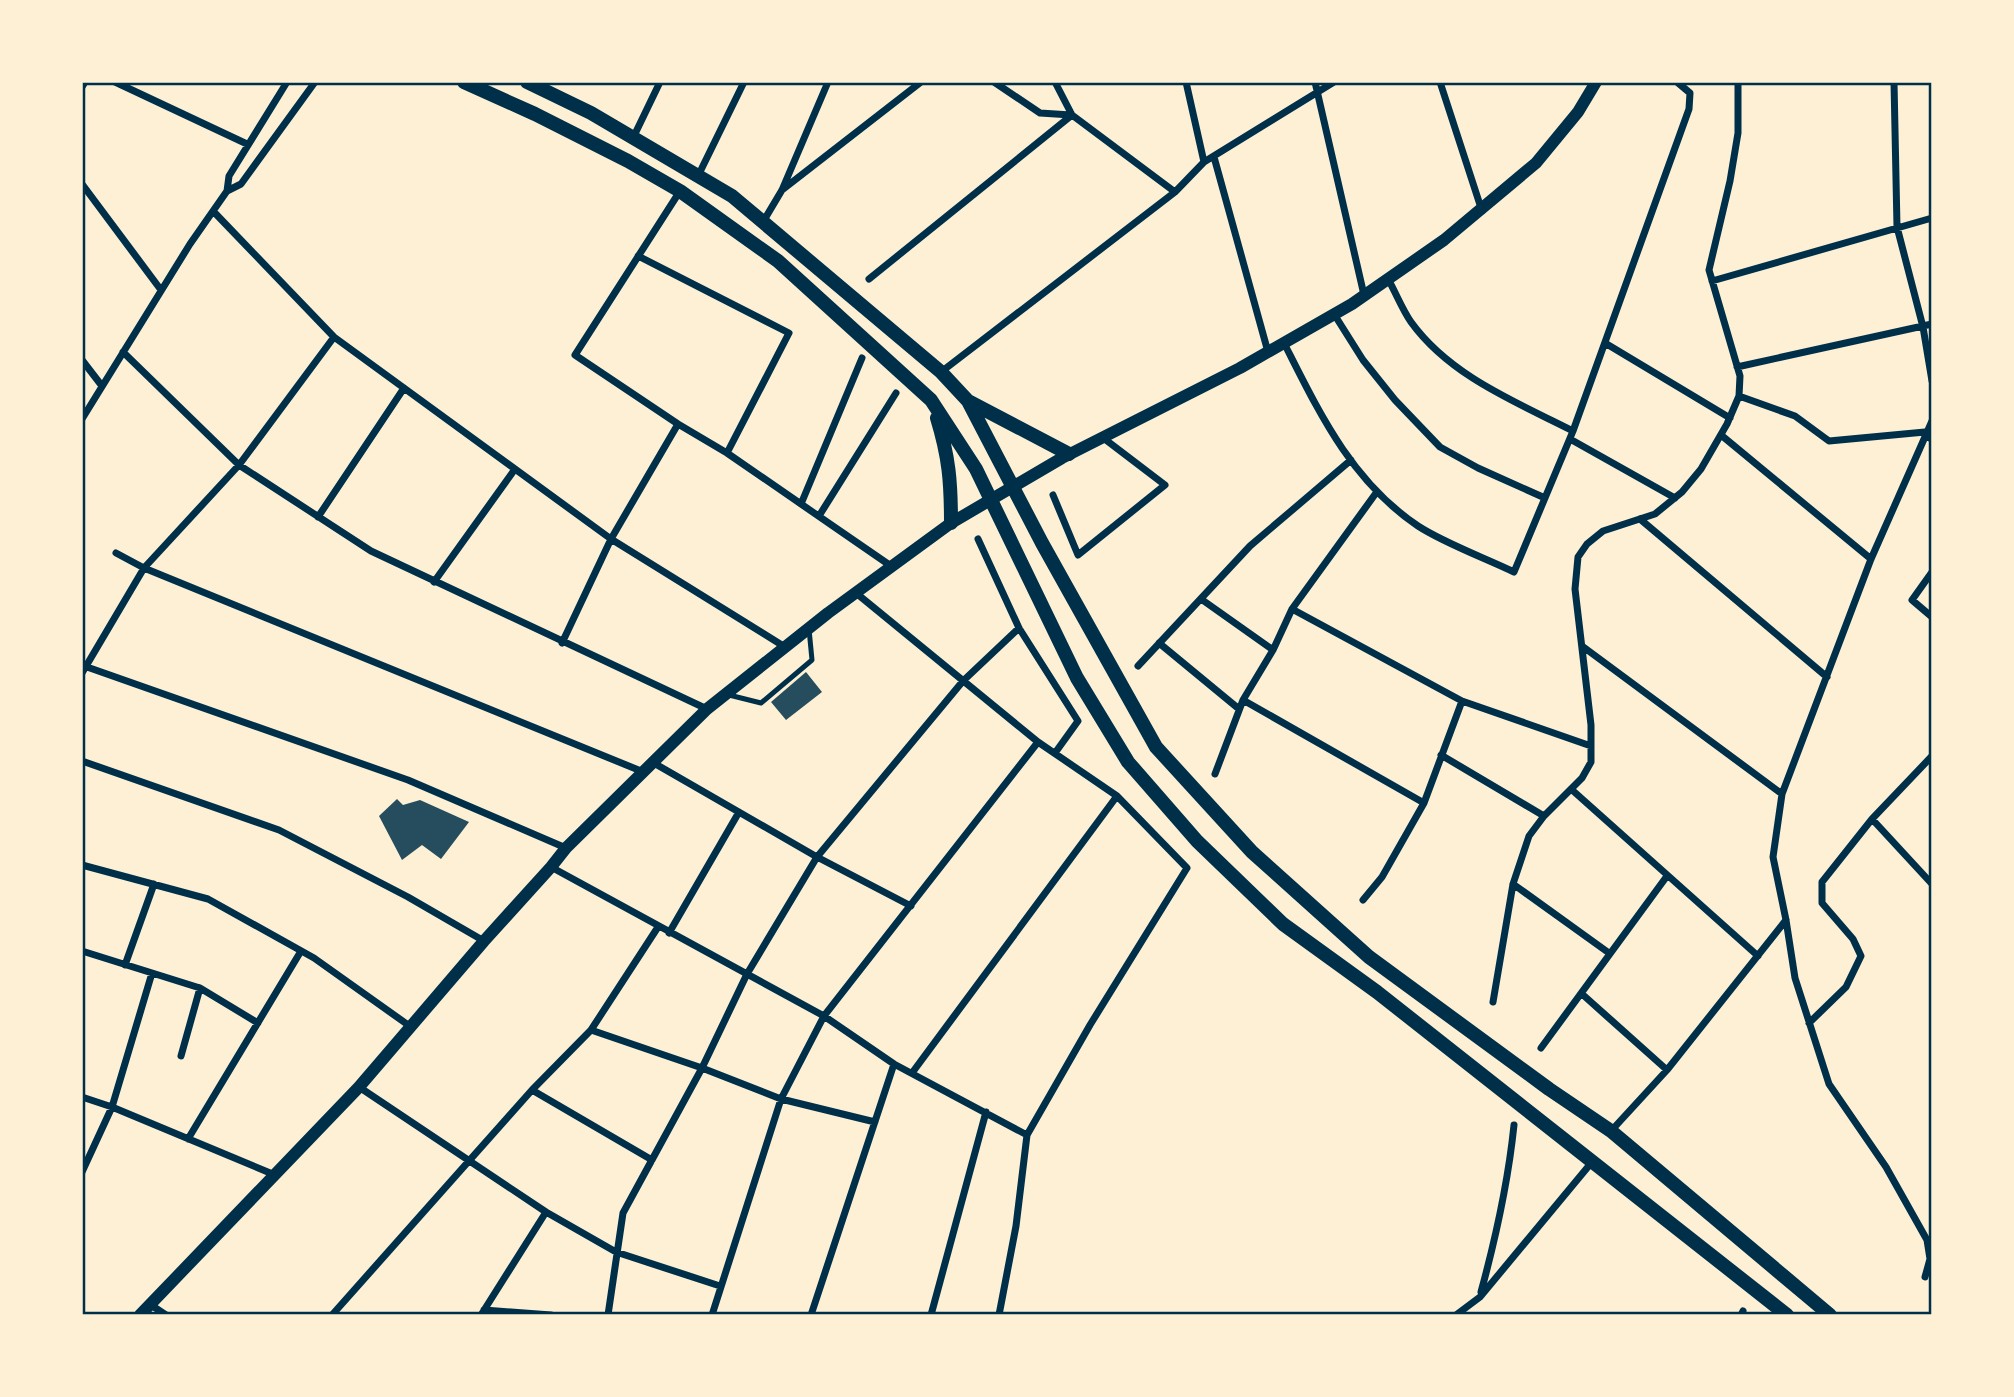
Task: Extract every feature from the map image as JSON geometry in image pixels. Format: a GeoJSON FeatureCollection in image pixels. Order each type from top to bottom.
{"type":"FeatureCollection","features":[{"type":"Feature","properties":{"kind":"main road"},"geometry":{"type":"LineString","coordinates":[[464,82],[581,138],[680,191],[778,261],[931,400],[976,469],[1077,678],[1128,762],[1197,841],[1283,924],[1377,992],[1787,1315]]}},
{"type":"Feature","properties":{"kind":"main road"},"geometry":{"type":"LineString","coordinates":[[527,82],[591,113],[732,196],[941,372],[968,401],[1156,747],[1252,852],[1369,957],[1611,1131],[1830,1315]]}},
{"type":"Feature","properties":{"kind":"main road"},"geometry":{"type":"LineString","coordinates":[[931,400],[947,449],[951,479],[951,523]]}},
{"type":"Feature","properties":{"kind":"main road"},"geometry":{"type":"LineString","coordinates":[[968,401],[1069,454]]}},
{"type":"Feature","properties":{"kind":"street"},"geometry":{"type":"LineString","coordinates":[[115,82],[247,145]]}},
{"type":"Feature","properties":{"kind":"street"},"geometry":{"type":"LineString","coordinates":[[82,419],[161,290],[227,191],[229,176],[287,82]]}},
{"type":"Feature","properties":{"kind":"street"},"geometry":{"type":"LineString","coordinates":[[227,191],[241,184],[315,82]]}},
{"type":"Feature","properties":{"kind":"street"},"geometry":{"type":"LineString","coordinates":[[633,138],[660,82]]}},
{"type":"Feature","properties":{"kind":"street"},"geometry":{"type":"LineString","coordinates":[[698,176],[744,82]]}},
{"type":"Feature","properties":{"kind":"street"},"geometry":{"type":"LineString","coordinates":[[762,222],[782,190],[828,82]]}},
{"type":"Feature","properties":{"kind":"street"},"geometry":{"type":"LineString","coordinates":[[782,190],[921,82]]}},
{"type":"Feature","properties":{"kind":"street"},"geometry":{"type":"LineString","coordinates":[[994,82],[1040,113],[1072,115]]}},
{"type":"Feature","properties":{"kind":"street"},"geometry":{"type":"LineString","coordinates":[[1055,82],[1072,115],[1175,192]]}},
{"type":"Feature","properties":{"kind":"street"},"geometry":{"type":"LineString","coordinates":[[1186,82],[1204,162]]}},
{"type":"Feature","properties":{"kind":"street"},"geometry":{"type":"LineString","coordinates":[[1314,82],[1364,295]]}},
{"type":"Feature","properties":{"kind":"street"},"geometry":{"type":"LineString","coordinates":[[941,372],[1175,192],[1204,162],[1334,82]]}},
{"type":"Feature","properties":{"kind":"street"},"geometry":{"type":"LineString","coordinates":[[1440,82],[1482,211]]}},
{"type":"Feature","properties":{"kind":"street"},"geometry":{"type":"LineString","coordinates":[[140,1315],[359,1087],[566,848],[706,709],[809,628],[951,523],[1069,454],[1268,352],[1388,279],[1482,211],[1536,163],[1578,112],[1596,82]]}},
{"type":"Feature","properties":{"kind":"street"},"geometry":{"type":"LineString","coordinates":[[1284,343],[1317,406],[1351,460],[1376,493],[1419,527],[1514,572],[1572,435],[1689,109],[1690,93],[1676,82]]}},
{"type":"Feature","properties":{"kind":"street"},"geometry":{"type":"LineString","coordinates":[[1493,1002],[1513,884],[1529,836],[1544,816],[1582,778],[1591,762],[1591,725],[1575,589],[1578,557],[1587,544],[1603,531],[1655,514],[1675,498],[1701,469],[1740,397],[1740,376],[1709,270],[1730,181],[1738,133],[1738,82]]}},
{"type":"Feature","properties":{"kind":"street"},"geometry":{"type":"LineString","coordinates":[[1894,82],[1898,227],[1923,327],[1932,381]]}},
{"type":"Feature","properties":{"kind":"street"},"geometry":{"type":"LineString","coordinates":[[869,279],[1072,115]]}},
{"type":"Feature","properties":{"kind":"street"},"geometry":{"type":"LineString","coordinates":[[1214,157],[1268,352]]}},
{"type":"Feature","properties":{"kind":"street"},"geometry":{"type":"LineString","coordinates":[[82,184],[161,290]]}},
{"type":"Feature","properties":{"kind":"street"},"geometry":{"type":"LineString","coordinates":[[680,191],[575,355],[678,424],[727,453],[891,566]]}},
{"type":"Feature","properties":{"kind":"street"},"geometry":{"type":"LineString","coordinates":[[213,211],[334,337],[611,539],[785,647]]}},
{"type":"Feature","properties":{"kind":"street"},"geometry":{"type":"LineString","coordinates":[[1712,281],[1932,218]]}},
{"type":"Feature","properties":{"kind":"street"},"geometry":{"type":"LineString","coordinates":[[638,256],[789,333],[727,453]]}},
{"type":"Feature","properties":{"kind":"street"},"geometry":{"type":"LineString","coordinates":[[1388,279],[1411,322],[1442,356],[1486,386],[1675,498]]}},
{"type":"Feature","properties":{"kind":"street"},"geometry":{"type":"LineString","coordinates":[[1334,314],[1363,360],[1395,400],[1440,447],[1478,468],[1545,498]]}},
{"type":"Feature","properties":{"kind":"street"},"geometry":{"type":"LineString","coordinates":[[1737,368],[1932,324]]}},
{"type":"Feature","properties":{"kind":"street"},"geometry":{"type":"LineString","coordinates":[[334,337],[239,465],[144,568],[85,670],[408,780],[566,848]]}},
{"type":"Feature","properties":{"kind":"street"},"geometry":{"type":"LineString","coordinates":[[1605,343],[1730,418]]}},
{"type":"Feature","properties":{"kind":"street"},"geometry":{"type":"LineString","coordinates":[[123,352],[239,465],[371,551],[706,709]]}},
{"type":"Feature","properties":{"kind":"street"},"geometry":{"type":"LineString","coordinates":[[801,504],[862,358]]}},
{"type":"Feature","properties":{"kind":"street"},"geometry":{"type":"LineString","coordinates":[[82,360],[102,386]]}},
{"type":"Feature","properties":{"kind":"street"},"geometry":{"type":"LineString","coordinates":[[318,517],[404,388]]}},
{"type":"Feature","properties":{"kind":"street"},"geometry":{"type":"LineString","coordinates":[[819,516],[896,393]]}},
{"type":"Feature","properties":{"kind":"street"},"geometry":{"type":"LineString","coordinates":[[1740,397],[1796,416],[1829,441],[1926,432]]}},
{"type":"Feature","properties":{"kind":"street"},"geometry":{"type":"LineString","coordinates":[[1925,1277],[1930,1259],[1927,1240],[1885,1167],[1829,1084],[1795,978],[1773,857],[1782,794],[1871,559],[1932,421]]}},
{"type":"Feature","properties":{"kind":"street"},"geometry":{"type":"LineString","coordinates":[[562,643],[611,539],[678,424]]}},
{"type":"Feature","properties":{"kind":"street"},"geometry":{"type":"LineString","coordinates":[[1926,432],[1932,440]]}},
{"type":"Feature","properties":{"kind":"street"},"geometry":{"type":"LineString","coordinates":[[1721,436],[1871,559]]}},
{"type":"Feature","properties":{"kind":"street"},"geometry":{"type":"LineString","coordinates":[[1053,495],[1078,555],[1165,485],[1102,438]]}},
{"type":"Feature","properties":{"kind":"street"},"geometry":{"type":"LineString","coordinates":[[1138,666],[1250,546],[1351,460]]}},
{"type":"Feature","properties":{"kind":"street"},"geometry":{"type":"LineString","coordinates":[[434,582],[515,469]]}},
{"type":"Feature","properties":{"kind":"street"},"geometry":{"type":"LineString","coordinates":[[1215,774],[1243,699],[1273,650],[1293,609],[1376,493]]}},
{"type":"Feature","properties":{"kind":"street"},"geometry":{"type":"LineString","coordinates":[[1640,519],[1827,677]]}},
{"type":"Feature","properties":{"kind":"street"},"geometry":{"type":"LineString","coordinates":[[978,539],[1019,628],[1078,721],[1055,753]]}},
{"type":"Feature","properties":{"kind":"street"},"geometry":{"type":"LineString","coordinates":[[116,553],[144,568],[641,771]]}},
{"type":"Feature","properties":{"kind":"street"},"geometry":{"type":"LineString","coordinates":[[1932,572],[1912,600],[1932,617]]}},
{"type":"Feature","properties":{"kind":"street"},"geometry":{"type":"LineString","coordinates":[[856,593],[1038,742],[1117,796],[1186,868],[1090,1025],[1027,1135],[1016,1226],[999,1315]]}},
{"type":"Feature","properties":{"kind":"street"},"geometry":{"type":"LineString","coordinates":[[1201,599],[1273,650]]}},
{"type":"Feature","properties":{"kind":"street"},"geometry":{"type":"LineString","coordinates":[[1293,609],[1462,701],[1591,746]]}},
{"type":"Feature","properties":{"kind":"street"},"geometry":{"type":"LineString","coordinates":[[608,1315],[623,1213],[702,1068],[747,974],[817,857],[963,681],[1019,628]]}},
{"type":"Feature","properties":{"kind":"street"},"geometry":{"type":"LineString","coordinates":[[1159,643],[1239,709]]}},
{"type":"Feature","properties":{"kind":"street"},"geometry":{"type":"LineString","coordinates":[[1582,646],[1782,794]]}},
{"type":"Feature","properties":{"kind":"street"},"geometry":{"type":"LineString","coordinates":[[1243,699],[1424,803]]}},
{"type":"Feature","properties":{"kind":"street"},"geometry":{"type":"LineString","coordinates":[[1363,900],[1382,877],[1424,803],[1462,701]]}},
{"type":"Feature","properties":{"kind":"street"},"geometry":{"type":"LineString","coordinates":[[712,1315],[781,1100],[824,1016],[1038,742]]}},
{"type":"Feature","properties":{"kind":"street"},"geometry":{"type":"LineString","coordinates":[[1441,755],[1544,816]]}},
{"type":"Feature","properties":{"kind":"street"},"geometry":{"type":"LineString","coordinates":[[1809,1023],[1846,987],[1861,956],[1853,939],[1822,903],[1822,882],[1872,820],[1932,756]]}},
{"type":"Feature","properties":{"kind":"street"},"geometry":{"type":"LineString","coordinates":[[82,761],[279,830],[408,897],[484,941]]}},
{"type":"Feature","properties":{"kind":"street"},"geometry":{"type":"LineString","coordinates":[[652,762],[817,857],[911,906]]}},
{"type":"Feature","properties":{"kind":"street"},"geometry":{"type":"LineString","coordinates":[[1571,789],[1758,956]]}},
{"type":"Feature","properties":{"kind":"street"},"geometry":{"type":"LineString","coordinates":[[912,1073],[1117,796]]}},
{"type":"Feature","properties":{"kind":"street"},"geometry":{"type":"LineString","coordinates":[[669,933],[739,812]]}},
{"type":"Feature","properties":{"kind":"street"},"geometry":{"type":"LineString","coordinates":[[1872,820],[1932,884]]}},
{"type":"Feature","properties":{"kind":"street"},"geometry":{"type":"LineString","coordinates":[[82,865],[208,899],[301,951],[412,1028]]}},
{"type":"Feature","properties":{"kind":"street"},"geometry":{"type":"LineString","coordinates":[[551,867],[658,928],[824,1016],[894,1064],[1027,1135]]}},
{"type":"Feature","properties":{"kind":"street"},"geometry":{"type":"LineString","coordinates":[[1541,1048],[1667,876]]}},
{"type":"Feature","properties":{"kind":"street"},"geometry":{"type":"LineString","coordinates":[[125,965],[154,884]]}},
{"type":"Feature","properties":{"kind":"street"},"geometry":{"type":"LineString","coordinates":[[1513,884],[1609,953]]}},
{"type":"Feature","properties":{"kind":"street"},"geometry":{"type":"LineString","coordinates":[[1611,1131],[1667,1070],[1786,920]]}},
{"type":"Feature","properties":{"kind":"street"},"geometry":{"type":"LineString","coordinates":[[332,1315],[532,1090],[591,1030],[658,928]]}},
{"type":"Feature","properties":{"kind":"street"},"geometry":{"type":"LineString","coordinates":[[82,951],[200,988],[258,1023]]}},
{"type":"Feature","properties":{"kind":"street"},"geometry":{"type":"LineString","coordinates":[[188,1139],[301,951]]}},
{"type":"Feature","properties":{"kind":"street"},"geometry":{"type":"LineString","coordinates":[[82,1172],[112,1107],[152,973]]}},
{"type":"Feature","properties":{"kind":"street"},"geometry":{"type":"LineString","coordinates":[[181,1056],[200,988]]}},
{"type":"Feature","properties":{"kind":"street"},"geometry":{"type":"LineString","coordinates":[[1582,994],[1667,1070]]}},
{"type":"Feature","properties":{"kind":"street"},"geometry":{"type":"LineString","coordinates":[[591,1030],[702,1068],[781,1100],[875,1122]]}},
{"type":"Feature","properties":{"kind":"street"},"geometry":{"type":"LineString","coordinates":[[811,1315],[894,1064]]}},
{"type":"Feature","properties":{"kind":"street"},"geometry":{"type":"LineString","coordinates":[[359,1087],[546,1212],[616,1252],[720,1286]]}},
{"type":"Feature","properties":{"kind":"street"},"geometry":{"type":"LineString","coordinates":[[532,1090],[652,1160]]}},
{"type":"Feature","properties":{"kind":"street"},"geometry":{"type":"LineString","coordinates":[[82,1097],[275,1175]]}},
{"type":"Feature","properties":{"kind":"street"},"geometry":{"type":"LineString","coordinates":[[930,1315],[986,1112]]}},
{"type":"Feature","properties":{"kind":"street"},"geometry":{"type":"LineString","coordinates":[[1480,1297],[1509,1175],[1514,1125]]}},
{"type":"Feature","properties":{"kind":"street"},"geometry":{"type":"LineString","coordinates":[[82,1149],[91,1152]]}},
{"type":"Feature","properties":{"kind":"street"},"geometry":{"type":"LineString","coordinates":[[1456,1315],[1480,1297],[1592,1162]]}},
{"type":"Feature","properties":{"kind":"street"},"geometry":{"type":"LineString","coordinates":[[482,1312],[546,1212]]}},
{"type":"Feature","properties":{"kind":"street"},"geometry":{"type":"LineString","coordinates":[[151,1305],[166,1315]]}},
{"type":"Feature","properties":{"kind":"street"},"geometry":{"type":"LineString","coordinates":[[482,1312],[551,1315]]}},
{"type":"Feature","properties":{"kind":"lane"},"geometry":{"type":"LineString","coordinates":[[726,694],[761,703],[812,660],[809,628]]}},
{"type":"Feature","properties":{"kind":"building"},"geometry":{"type":"Polygon","coordinates":[[[806,672],[822,692],[786,720],[771,702],[806,672]]]}},
{"type":"Feature","properties":{"kind":"building"},"geometry":{"type":"Polygon","coordinates":[[[397,799],[403,805],[420,800],[469,822],[441,859],[422,845],[402,860],[379,816],[397,799]]]}}]}
